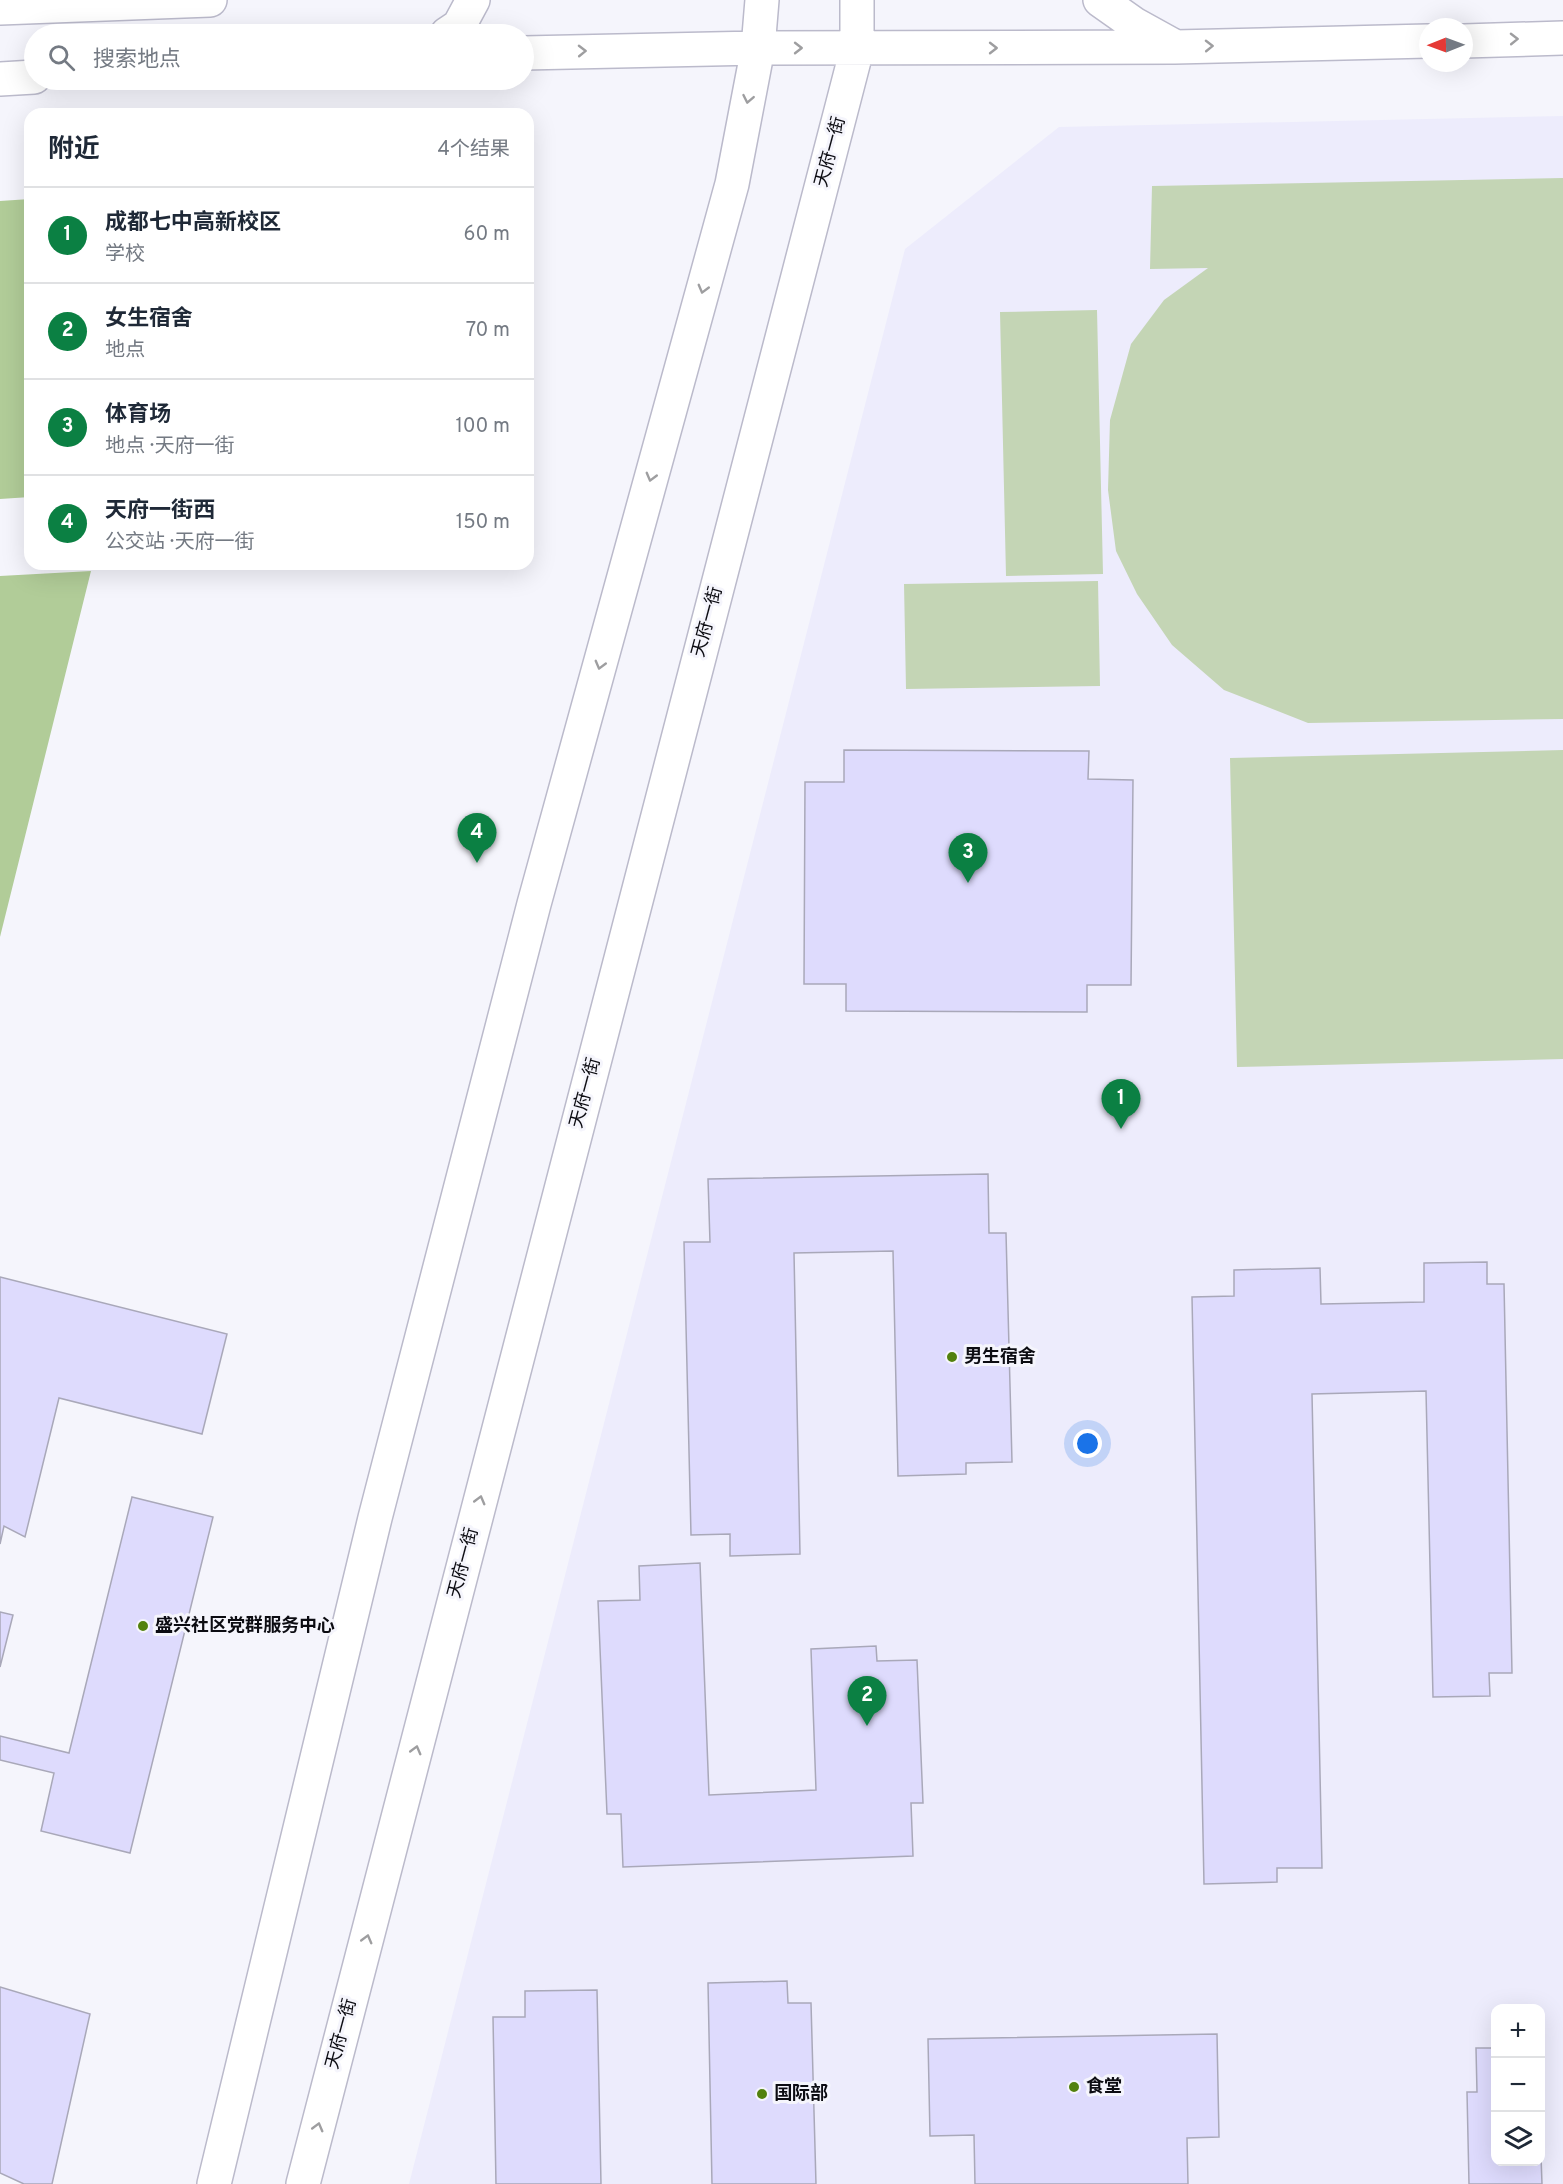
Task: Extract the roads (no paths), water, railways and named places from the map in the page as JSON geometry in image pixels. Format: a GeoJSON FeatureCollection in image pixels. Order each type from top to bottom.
{"type":"FeatureCollection","features":[{"type":"Feature","properties":{"kind":"main road"},"geometry":{"type":"LineString","coordinates":[[0,8],[210,0]]}},
{"type":"Feature","properties":{"kind":"main road"},"geometry":{"type":"LineString","coordinates":[[460,24],[473,0]]}},
{"type":"Feature","properties":{"kind":"main road"},"geometry":{"type":"LineString","coordinates":[[214,2184],[375,1518],[534,904],[732,184],[758,48],[762,0]]}},
{"type":"Feature","properties":{"kind":"main road","name":"天府一街"},"geometry":{"type":"LineString","coordinates":[[303,2184],[857,49],[857,0]]}},
{"type":"Feature","properties":{"kind":"main road"},"geometry":{"type":"LineString","coordinates":[[1100,0],[1134,24],[1175,47]]}},
{"type":"Feature","properties":{"kind":"main road"},"geometry":{"type":"LineString","coordinates":[[1473,40],[1563,38]]}},
{"type":"Feature","properties":{"kind":"main road"},"geometry":{"type":"LineString","coordinates":[[534,53],[758,48],[1175,47],[1419,41]]}},
{"type":"Feature","properties":{"kind":"main road"},"geometry":{"type":"LineString","coordinates":[[0,79],[24,78]]}},
{"type":"Feature","properties":{"kind":"place","name":"天府一街西"},"geometry":{"type":"Point","coordinates":[477,863]}},
{"type":"Feature","properties":{"kind":"place","name":"体育场"},"geometry":{"type":"Point","coordinates":[968,883]}},
{"type":"Feature","properties":{"kind":"place","name":"成都七中高新校区"},"geometry":{"type":"Point","coordinates":[1121,1129]}},
{"type":"Feature","properties":{"kind":"place","name":"男生宿舍"},"geometry":{"type":"Point","coordinates":[952,1357]}},
{"type":"Feature","properties":{"kind":"place","name":"盛兴社区党群服务中心"},"geometry":{"type":"Point","coordinates":[143,1626]}},
{"type":"Feature","properties":{"kind":"place","name":"女生宿舍"},"geometry":{"type":"Point","coordinates":[867,1726]}},
{"type":"Feature","properties":{"kind":"place","name":"食堂"},"geometry":{"type":"Point","coordinates":[1074,2087]}},
{"type":"Feature","properties":{"kind":"place","name":"国际部"},"geometry":{"type":"Point","coordinates":[762,2094]}}]}
